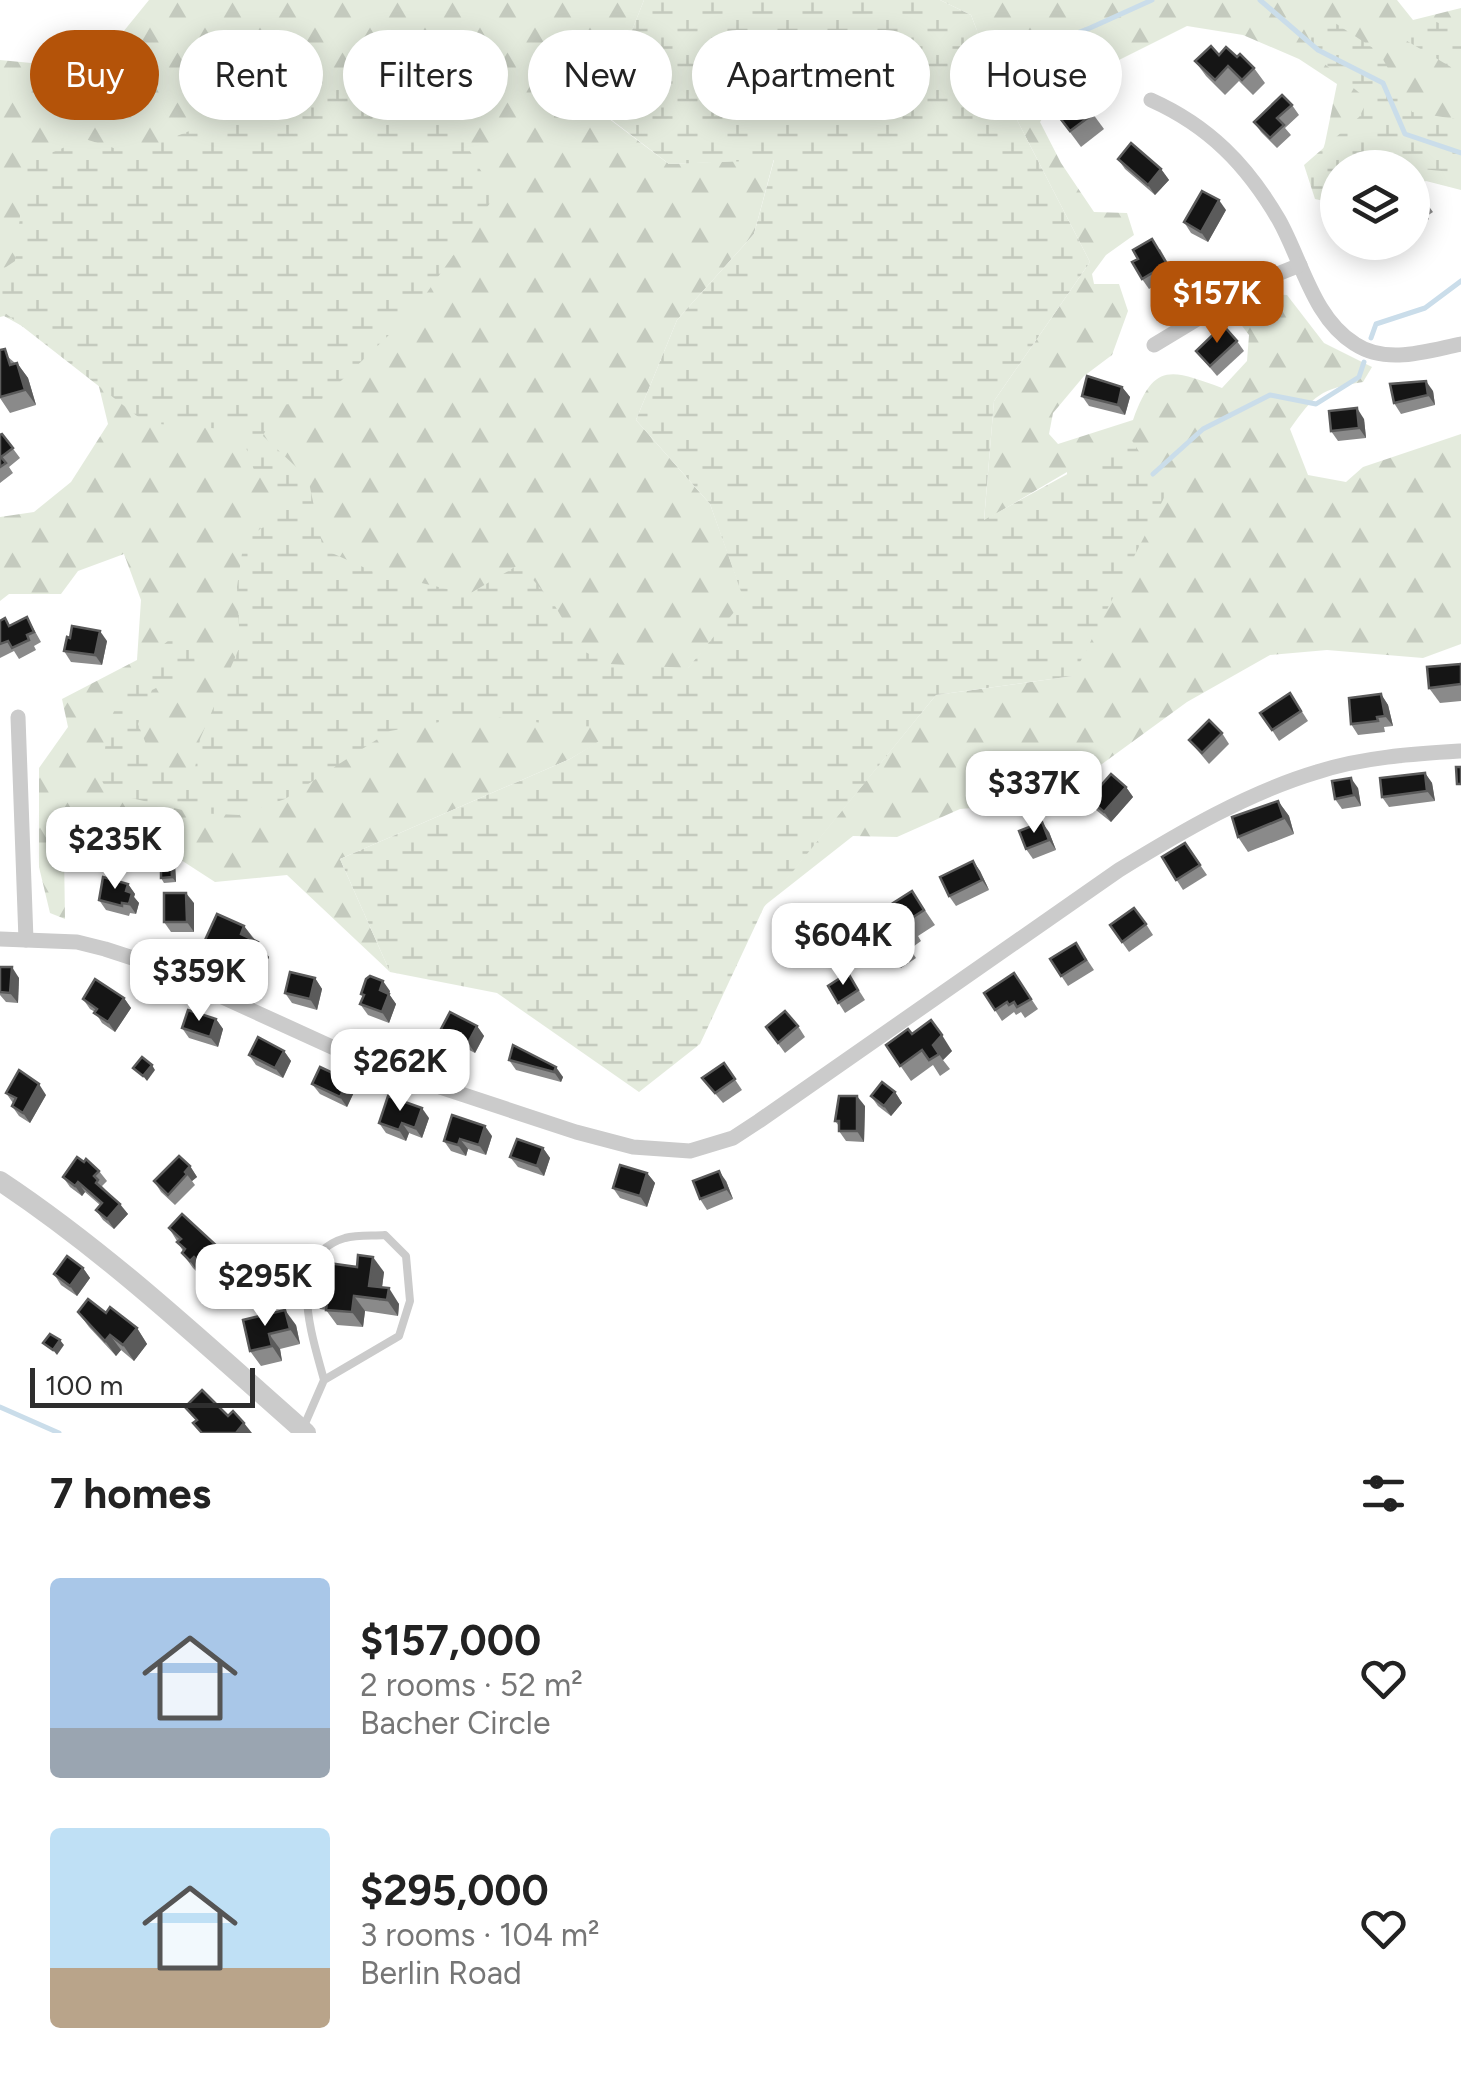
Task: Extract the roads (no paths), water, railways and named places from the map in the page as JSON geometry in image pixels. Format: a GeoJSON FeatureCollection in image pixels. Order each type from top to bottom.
{"type":"FeatureCollection","features":[{"type":"Feature","properties":{"kind":"street"},"geometry":{"type":"LineString","coordinates":[[1152,100],[1199,125],[1239,163],[1279,221],[1323,311],[1356,345],[1396,355],[1461,344]]}},
{"type":"Feature","properties":{"kind":"street"},"geometry":{"type":"LineString","coordinates":[[1154,345],[1260,281],[1300,265]]}},
{"type":"Feature","properties":{"kind":"street"},"geometry":{"type":"LineString","coordinates":[[18,717],[26,940]]}},
{"type":"Feature","properties":{"kind":"street"},"geometry":{"type":"LineString","coordinates":[[0,940],[77,942],[106,948],[148,963],[366,1064],[576,1132],[633,1147],[690,1152],[716,1145],[760,1121],[1119,870],[1174,836],[1317,772],[1368,760],[1461,751]]}},
{"type":"Feature","properties":{"kind":"street"},"geometry":{"type":"LineString","coordinates":[[0,1181],[48,1214],[142,1290],[304,1432]]}},
{"type":"Feature","properties":{"kind":"lane"},"geometry":{"type":"LineString","coordinates":[[304,1432],[324,1380],[306,1316],[308,1276],[321,1254],[343,1238],[385,1234],[406,1256],[410,1300],[398,1336],[324,1380]]}},
{"type":"Feature","properties":{"kind":"waterway"},"geometry":{"type":"LineString","coordinates":[[1085,30],[1152,0]]}},
{"type":"Feature","properties":{"kind":"waterway"},"geometry":{"type":"LineString","coordinates":[[1260,0],[1318,50],[1383,83],[1405,134],[1461,153]]}},
{"type":"Feature","properties":{"kind":"waterway"},"geometry":{"type":"LineString","coordinates":[[1371,338],[1376,324],[1425,308],[1461,281]]}},
{"type":"Feature","properties":{"kind":"waterway"},"geometry":{"type":"LineString","coordinates":[[1153,474],[1203,429],[1270,395],[1316,404],[1359,377],[1364,362]]}},
{"type":"Feature","properties":{"kind":"waterway"},"geometry":{"type":"LineString","coordinates":[[0,1407],[59,1433]]}}]}
